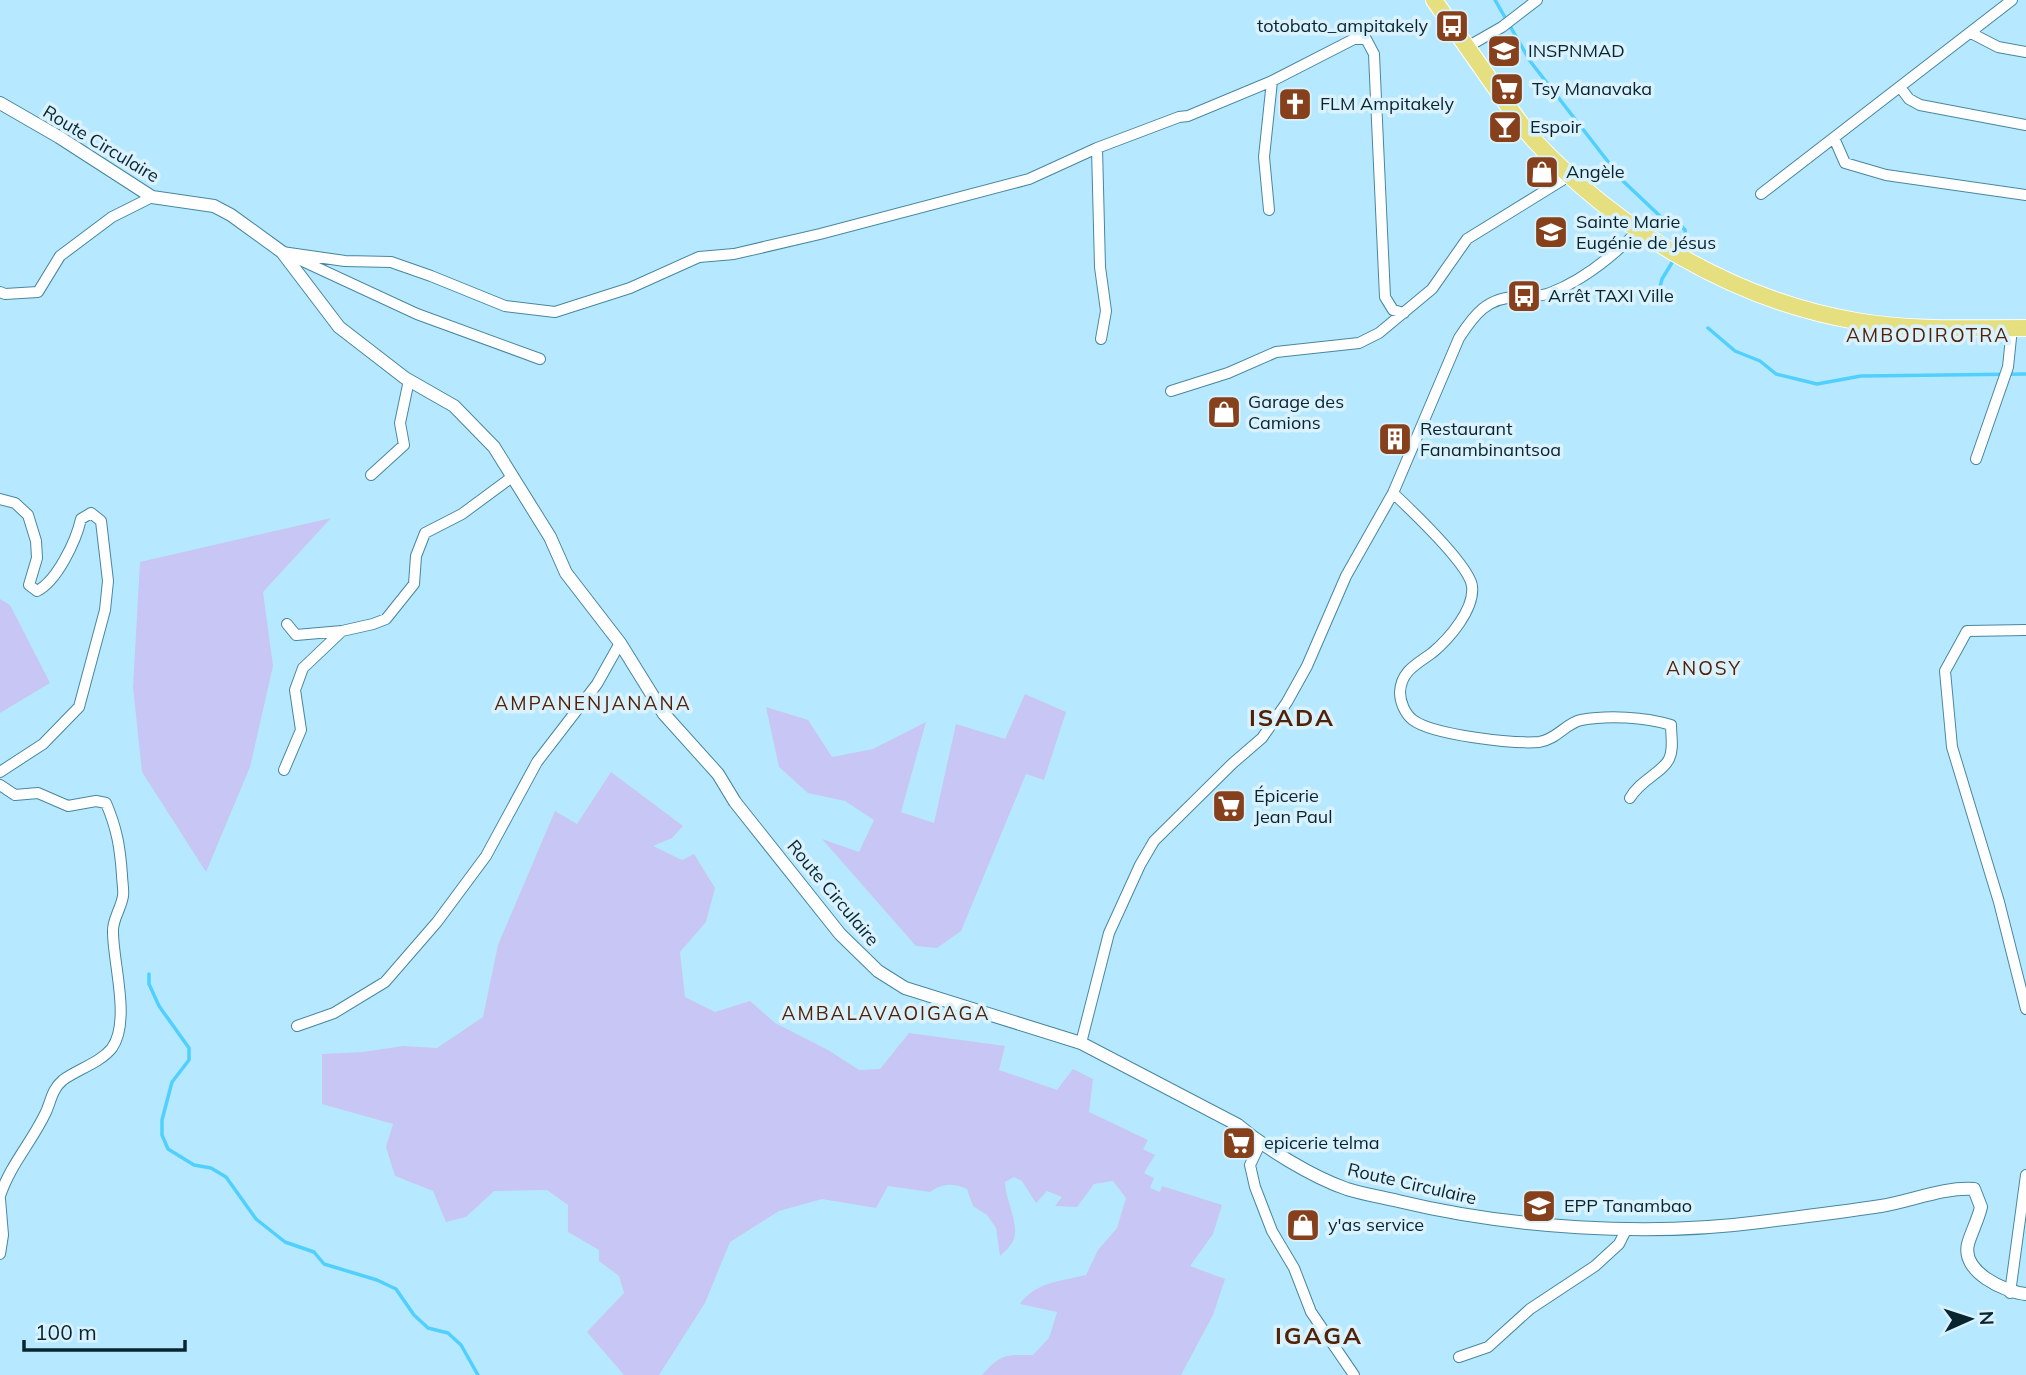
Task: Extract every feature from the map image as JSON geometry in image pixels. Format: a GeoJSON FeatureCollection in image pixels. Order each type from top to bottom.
{"type":"FeatureCollection","features":[{"type":"Feature","properties":{"kind":"main road"},"geometry":{"type":"LineString","coordinates":[[1434,0],[1531,136],[1569,176],[1655,242],[1729,282],[1807,312],[1858,322],[1906,327],[2019,328]]}},
{"type":"Feature","properties":{"kind":"street"},"geometry":{"type":"LineString","coordinates":[[1467,47],[1537,0]]}},
{"type":"Feature","properties":{"kind":"street"},"geometry":{"type":"LineString","coordinates":[[1761,194],[2012,0]]}},
{"type":"Feature","properties":{"kind":"street"},"geometry":{"type":"LineString","coordinates":[[1971,33],[1998,47],[2026,51]]}},
{"type":"Feature","properties":{"kind":"street"},"geometry":{"type":"LineString","coordinates":[[282,252],[345,261],[391,262],[505,306],[555,312],[630,288],[699,257],[734,254],[952,201],[1029,178],[1097,148],[1188,116],[1272,81],[1354,39],[1366,39],[1374,54],[1385,297],[1393,310],[1404,313]]}},
{"type":"Feature","properties":{"kind":"street"},"geometry":{"type":"LineString","coordinates":[[1269,211],[1264,156],[1272,81]]}},
{"type":"Feature","properties":{"kind":"street"},"geometry":{"type":"LineString","coordinates":[[1900,87],[1909,99],[1920,105],[2026,124]]}},
{"type":"Feature","properties":{"kind":"street","name":"Route Circulaire"},"geometry":{"type":"LineString","coordinates":[[0,103],[59,137],[152,197],[214,206],[231,215],[282,252],[339,327],[410,380],[454,406],[494,447],[550,537],[566,573],[620,643],[664,714],[718,775],[735,802],[840,934],[878,971],[905,988],[1081,1043],[1238,1125],[1260,1144],[1324,1179],[1347,1189],[1437,1211],[1592,1228],[1717,1227],[1881,1206],[1950,1191],[1974,1189],[1981,1207],[1967,1246],[1969,1260],[1979,1274],[2010,1293],[2026,1294]]}},
{"type":"Feature","properties":{"kind":"street"},"geometry":{"type":"LineString","coordinates":[[1834,138],[1844,163],[1886,176],[2026,195]]}},
{"type":"Feature","properties":{"kind":"street"},"geometry":{"type":"LineString","coordinates":[[1097,148],[1100,267],[1106,311],[1101,339]]}},
{"type":"Feature","properties":{"kind":"street"},"geometry":{"type":"LineString","coordinates":[[1171,391],[1228,373],[1276,352],[1359,343],[1379,333],[1432,289],[1467,239],[1569,176]]}},
{"type":"Feature","properties":{"kind":"street"},"geometry":{"type":"LineString","coordinates":[[0,292],[37,292],[60,256],[112,217],[152,197]]}},
{"type":"Feature","properties":{"kind":"street"},"geometry":{"type":"LineString","coordinates":[[1081,1043],[1109,933],[1140,866],[1154,841],[1262,738],[1287,702],[1307,666],[1346,576],[1393,493],[1459,338],[1474,316],[1489,302],[1547,294],[1559,289],[1615,254],[1639,230]]}},
{"type":"Feature","properties":{"kind":"street"},"geometry":{"type":"LineString","coordinates":[[282,252],[417,314],[540,359]]}},
{"type":"Feature","properties":{"kind":"street"},"geometry":{"type":"LineString","coordinates":[[1976,459],[2019,328]]}},
{"type":"Feature","properties":{"kind":"street"},"geometry":{"type":"LineString","coordinates":[[371,475],[404,444],[400,423],[410,380]]}},
{"type":"Feature","properties":{"kind":"street"},"geometry":{"type":"LineString","coordinates":[[287,624],[296,635],[342,631],[386,619],[414,584],[416,555],[425,533],[462,513],[512,477]]}},
{"type":"Feature","properties":{"kind":"street"},"geometry":{"type":"LineString","coordinates":[[1393,493],[1438,539],[1472,584],[1471,602],[1462,619],[1434,651],[1408,670],[1401,686],[1400,702],[1412,720],[1469,737],[1540,742],[1555,737],[1578,720],[1644,717],[1671,725],[1672,749],[1669,761],[1636,788],[1630,798]]}},
{"type":"Feature","properties":{"kind":"street"},"geometry":{"type":"LineString","coordinates":[[0,499],[15,503],[28,515],[36,541],[37,558],[29,585],[32,589],[37,591],[47,584],[76,540],[81,519],[91,513],[101,521],[108,581],[105,610],[79,707],[43,744],[0,772]]}},
{"type":"Feature","properties":{"kind":"street"},"geometry":{"type":"LineString","coordinates":[[2026,630],[1967,631],[1945,671],[1952,747],[1999,902],[2026,1009]]}},
{"type":"Feature","properties":{"kind":"street"},"geometry":{"type":"LineString","coordinates":[[284,770],[301,730],[295,690],[303,668],[342,631]]}},
{"type":"Feature","properties":{"kind":"street"},"geometry":{"type":"LineString","coordinates":[[297,1026],[334,1013],[385,982],[430,930],[486,856],[537,762],[597,684],[620,643]]}},
{"type":"Feature","properties":{"kind":"street"},"geometry":{"type":"LineString","coordinates":[[0,785],[15,794],[38,793],[68,806],[96,800],[106,803],[120,840],[123,896],[113,927],[114,956],[120,985],[120,1010],[115,1040],[112,1048],[96,1061],[62,1080],[54,1090],[46,1113],[5,1180],[0,1198],[3,1235],[0,1254]]}},
{"type":"Feature","properties":{"kind":"street"},"geometry":{"type":"LineString","coordinates":[[1260,1144],[1250,1165],[1255,1187],[1272,1231],[1294,1268],[1311,1312],[1354,1375]]}},
{"type":"Feature","properties":{"kind":"street"},"geometry":{"type":"LineString","coordinates":[[2010,1293],[2026,1175]]}},
{"type":"Feature","properties":{"kind":"street"},"geometry":{"type":"LineString","coordinates":[[1459,1356],[1488,1347],[1530,1309],[1595,1266],[1619,1244],[1627,1228]]}},
{"type":"Feature","properties":{"kind":"shaded area"},"geometry":{"type":"Polygon","coordinates":[[[331,518],[263,592],[273,666],[250,767],[206,872],[142,772],[133,687],[140,562],[331,518]]]}},
{"type":"Feature","properties":{"kind":"shaded area"},"geometry":{"type":"Polygon","coordinates":[[[0,599],[10,605],[50,683],[0,713],[0,599]]]}},
{"type":"Feature","properties":{"kind":"shaded area"},"geometry":{"type":"Polygon","coordinates":[[[1025,694],[1066,712],[1044,780],[1026,774],[961,931],[937,948],[916,946],[822,839],[859,852],[874,820],[845,801],[808,793],[779,767],[766,707],[808,720],[832,757],[873,749],[926,722],[901,812],[934,823],[956,724],[1005,739],[1025,694]]]}},
{"type":"Feature","properties":{"kind":"shaded area"},"geometry":{"type":"Polygon","coordinates":[[[611,772],[683,826],[672,838],[653,846],[682,860],[694,854],[715,888],[706,922],[680,952],[685,997],[715,1012],[750,1001],[775,1023],[828,1050],[859,1070],[880,1069],[909,1033],[1005,1046],[999,1070],[1057,1090],[1073,1069],[1093,1079],[1089,1112],[1148,1140],[1143,1149],[1155,1155],[1144,1173],[1154,1178],[1150,1188],[1160,1192],[1162,1186],[1222,1205],[1213,1234],[1190,1266],[1225,1279],[1213,1315],[1181,1375],[982,1375],[1005,1357],[1033,1355],[1049,1338],[1057,1312],[1020,1304],[1041,1287],[1086,1275],[1098,1250],[1117,1228],[1126,1198],[1113,1181],[1094,1184],[1077,1207],[1055,1206],[1062,1197],[1047,1191],[1036,1203],[1022,1181],[1014,1177],[1005,1182],[1015,1237],[1000,1256],[996,1228],[987,1215],[973,1206],[967,1189],[957,1186],[939,1187],[930,1192],[888,1186],[876,1208],[822,1199],[779,1211],[730,1242],[705,1303],[659,1375],[624,1375],[587,1332],[624,1293],[619,1276],[599,1261],[599,1250],[568,1232],[568,1205],[547,1190],[494,1191],[466,1217],[446,1222],[433,1191],[395,1176],[386,1147],[393,1124],[322,1104],[322,1054],[403,1046],[437,1048],[483,1017],[498,945],[555,811],[577,824],[611,772]]]}},
{"type":"Feature","properties":{"kind":"waterway"},"geometry":{"type":"LineString","coordinates":[[1495,0],[1530,61],[1623,181],[1661,217],[1674,218],[1685,230],[1686,239],[1682,247]]}},
{"type":"Feature","properties":{"kind":"waterway"},"geometry":{"type":"LineString","coordinates":[[1660,287],[1673,261]]}},
{"type":"Feature","properties":{"kind":"waterway"},"geometry":{"type":"LineString","coordinates":[[1708,328],[1735,351],[1760,361],[1776,374],[1817,384],[1861,376],[2026,374]]}},
{"type":"Feature","properties":{"kind":"waterway"},"geometry":{"type":"LineString","coordinates":[[149,974],[149,984],[159,1006],[189,1048],[189,1060],[172,1082],[162,1120],[162,1135],[168,1149],[194,1165],[211,1168],[226,1177],[256,1219],[285,1242],[314,1252],[324,1264],[377,1280],[396,1289],[414,1315],[428,1328],[448,1333],[461,1345],[478,1375]]}},
{"type":"Feature","properties":{"kind":"place","name":"totobato_ampitakely"},"geometry":{"type":"Point","coordinates":[1452,26]}},
{"type":"Feature","properties":{"kind":"place","name":"INSPNMAD"},"geometry":{"type":"Point","coordinates":[1504,51]}},
{"type":"Feature","properties":{"kind":"place","name":"Tsy Manavaka"},"geometry":{"type":"Point","coordinates":[1507,89]}},
{"type":"Feature","properties":{"kind":"place","name":"FLM Ampitakely"},"geometry":{"type":"Point","coordinates":[1295,104]}},
{"type":"Feature","properties":{"kind":"place","name":"Espoir"},"geometry":{"type":"Point","coordinates":[1505,127]}},
{"type":"Feature","properties":{"kind":"place","name":"Angèle"},"geometry":{"type":"Point","coordinates":[1542,172]}},
{"type":"Feature","properties":{"kind":"place","name":"Sainte Marie Eugénie de Jésus"},"geometry":{"type":"Point","coordinates":[1551,232]}},
{"type":"Feature","properties":{"kind":"place","name":"Arrêt TAXI Ville"},"geometry":{"type":"Point","coordinates":[1524,296]}},
{"type":"Feature","properties":{"kind":"place","name":"Garage des Camions"},"geometry":{"type":"Point","coordinates":[1224,412]}},
{"type":"Feature","properties":{"kind":"place","name":"Restaurant Fanambinantsoa"},"geometry":{"type":"Point","coordinates":[1395,439]}},
{"type":"Feature","properties":{"kind":"place","name":"Épicerie Jean Paul"},"geometry":{"type":"Point","coordinates":[1229,806]}},
{"type":"Feature","properties":{"kind":"place","name":"epicerie telma"},"geometry":{"type":"Point","coordinates":[1239,1143]}},
{"type":"Feature","properties":{"kind":"place","name":"EPP Tanambao"},"geometry":{"type":"Point","coordinates":[1539,1206]}},
{"type":"Feature","properties":{"kind":"place","name":"y'as service"},"geometry":{"type":"Point","coordinates":[1303,1225]}},
{"type":"Feature","properties":{"kind":"district","name":"AMBODIROTRA"},"geometry":{"type":"Point","coordinates":[1928,335]}},
{"type":"Feature","properties":{"kind":"district","name":"ANOSY"},"geometry":{"type":"Point","coordinates":[1704,668]}},
{"type":"Feature","properties":{"kind":"district","name":"AMPANENJANANA"},"geometry":{"type":"Point","coordinates":[593,703]}},
{"type":"Feature","properties":{"kind":"district","name":"ISADA"},"geometry":{"type":"Point","coordinates":[1292,718]}},
{"type":"Feature","properties":{"kind":"district","name":"AMBALAVAOIGAGA"},"geometry":{"type":"Point","coordinates":[886,1013]}},
{"type":"Feature","properties":{"kind":"district","name":"IGAGA"},"geometry":{"type":"Point","coordinates":[1319,1336]}}]}
